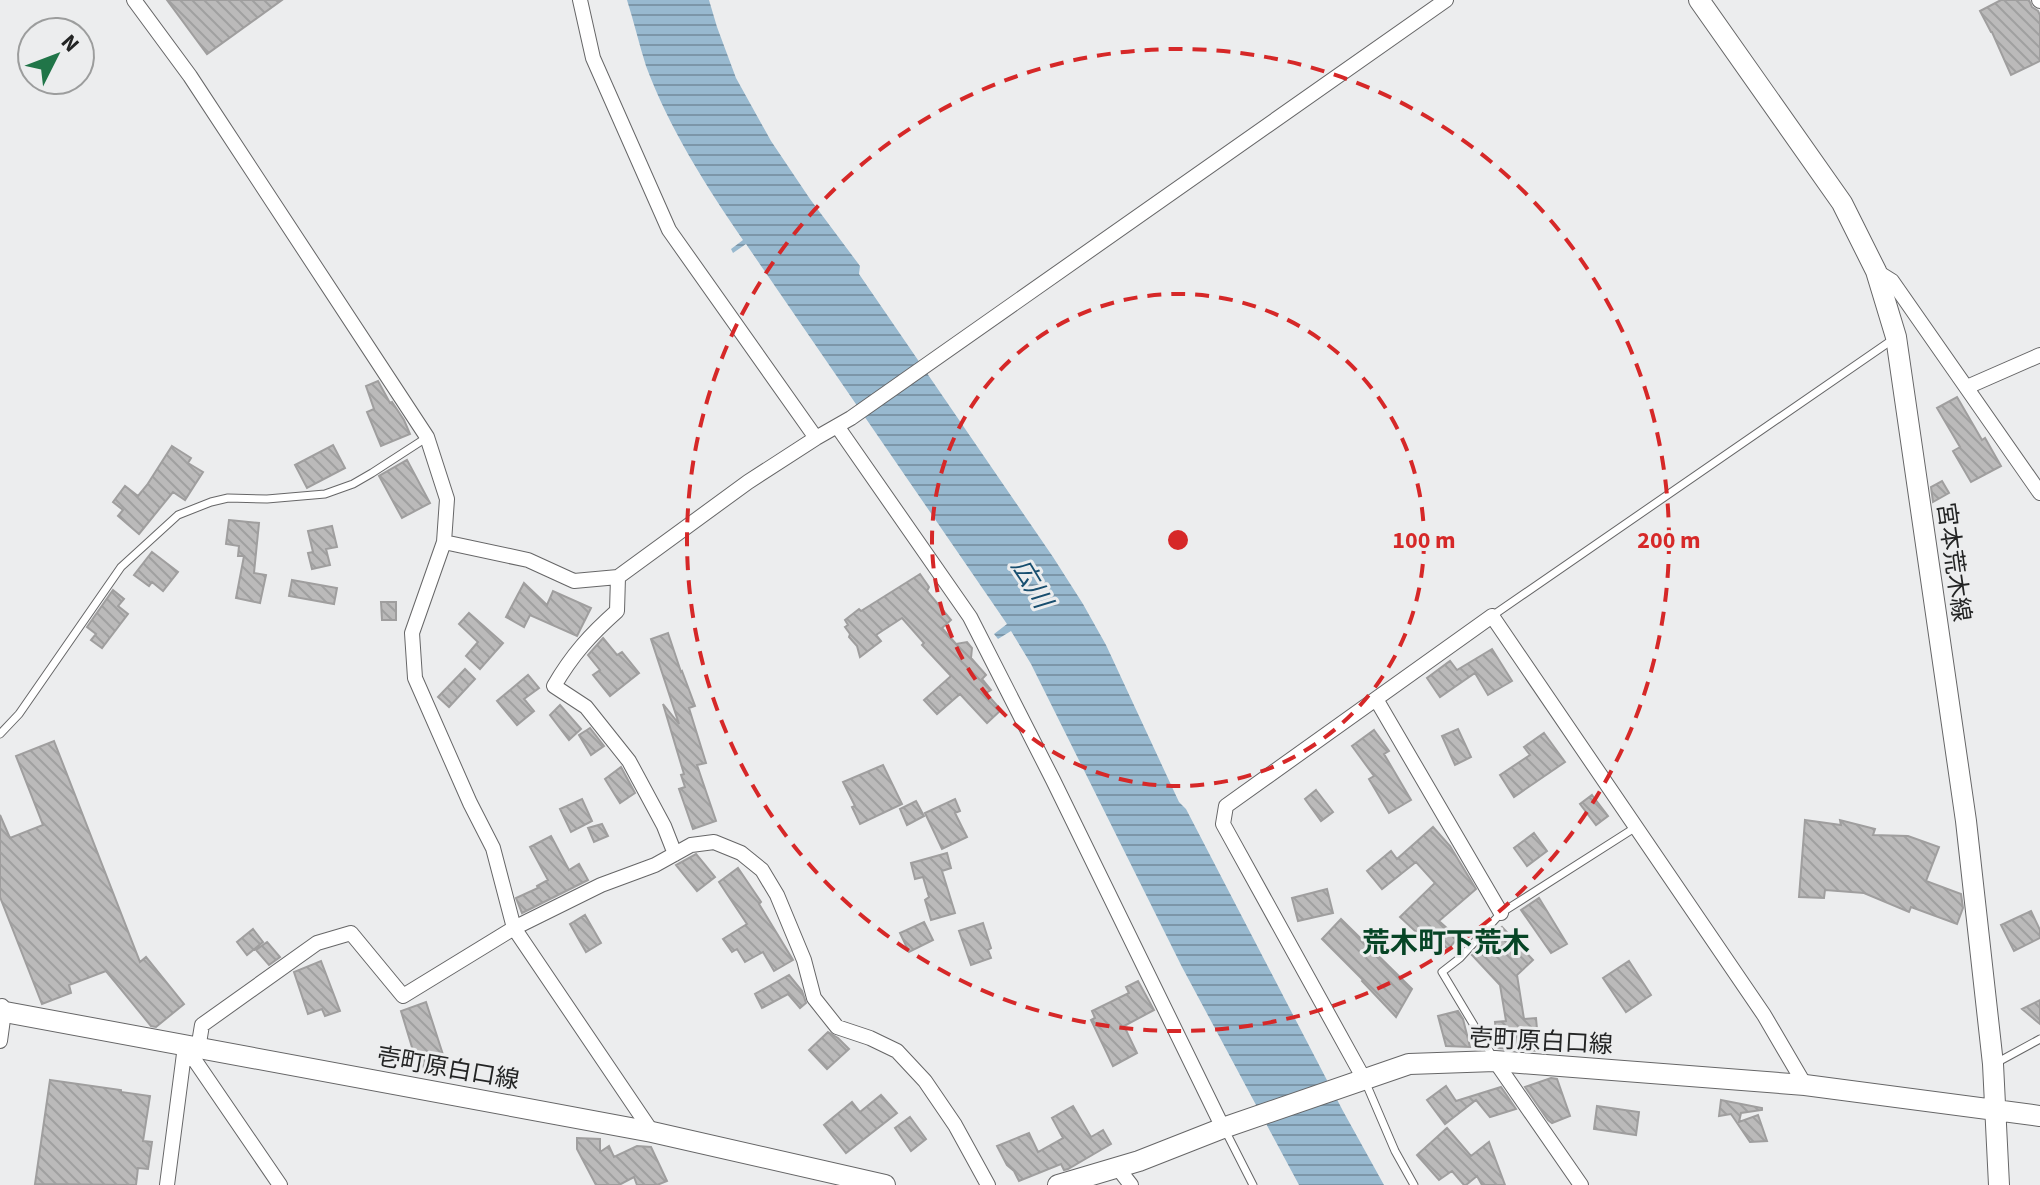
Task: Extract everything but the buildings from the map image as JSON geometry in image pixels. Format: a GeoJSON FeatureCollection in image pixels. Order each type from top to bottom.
{"type":"FeatureCollection","features":[{"type":"Feature","properties":{"kind":"main road","name":"宮本荒木線"},"geometry":{"type":"LineString","coordinates":[[1699,0],[1842,203],[1876,271],[1896,337],[1966,821],[1993,1064],[1999,1185]]}},
{"type":"Feature","properties":{"kind":"main road","name":"壱町原白口線"},"geometry":{"type":"LineString","coordinates":[[1,1008],[192,1047],[652,1132],[854,1181],[885,1185]]}},
{"type":"Feature","properties":{"kind":"main road","name":"壱町原白口線"},"geometry":{"type":"LineString","coordinates":[[1058,1185],[1139,1161],[1223,1128],[1409,1064],[1495,1061],[1805,1085],[2040,1116]]}},
{"type":"Feature","properties":{"kind":"street"},"geometry":{"type":"LineString","coordinates":[[134,0],[190,76],[427,437],[447,499],[444,542],[412,633],[415,678],[493,848],[514,928],[652,1132]]}},
{"type":"Feature","properties":{"kind":"street"},"geometry":{"type":"LineString","coordinates":[[580,0],[593,58],[669,230],[816,438]]}},
{"type":"Feature","properties":{"kind":"street"},"geometry":{"type":"LineString","coordinates":[[444,542],[528,560],[574,581],[618,577],[748,482],[851,418],[1446,0]]}},
{"type":"Feature","properties":{"kind":"street"},"geometry":{"type":"LineString","coordinates":[[1876,271],[1892,281],[2040,493]]}},
{"type":"Feature","properties":{"kind":"street"},"geometry":{"type":"LineString","coordinates":[[1967,387],[2040,355]]}},
{"type":"Feature","properties":{"kind":"street"},"geometry":{"type":"LineString","coordinates":[[837,426],[970,617],[1223,1128]]}},
{"type":"Feature","properties":{"kind":"street"},"geometry":{"type":"LineString","coordinates":[[618,577],[617,611],[585,640],[554,686],[586,707],[629,761],[664,826],[675,854]]}},
{"type":"Feature","properties":{"kind":"street"},"geometry":{"type":"LineString","coordinates":[[1359,1080],[1223,824],[1226,806],[1492,616],[1764,1015],[1805,1085]]}},
{"type":"Feature","properties":{"kind":"street"},"geometry":{"type":"LineString","coordinates":[[1376,699],[1501,913]]}},
{"type":"Feature","properties":{"kind":"street"},"geometry":{"type":"LineString","coordinates":[[167,1185],[192,1047],[202,1025],[317,943],[351,933],[403,996],[514,928],[601,885],[655,865],[691,845],[714,842],[741,853],[762,870],[777,895],[804,960],[814,998],[837,1027],[897,1051],[907,1061],[955,1125],[988,1185]]}},
{"type":"Feature","properties":{"kind":"street"},"geometry":{"type":"LineString","coordinates":[[0,1041],[1,1008]]}},
{"type":"Feature","properties":{"kind":"street"},"geometry":{"type":"LineString","coordinates":[[192,1047],[280,1185]]}},
{"type":"Feature","properties":{"kind":"street"},"geometry":{"type":"LineString","coordinates":[[1495,1061],[1581,1185]]}},
{"type":"Feature","properties":{"kind":"street"},"geometry":{"type":"LineString","coordinates":[[1117,1167],[1131,1185]]}},
{"type":"Feature","properties":{"kind":"lane"},"geometry":{"type":"LineString","coordinates":[[1492,616],[1896,337]]}},
{"type":"Feature","properties":{"kind":"lane"},"geometry":{"type":"LineString","coordinates":[[0,734],[19,714],[121,567],[178,515],[228,498],[267,499],[325,494],[353,484],[427,437]]}},
{"type":"Feature","properties":{"kind":"lane"},"geometry":{"type":"LineString","coordinates":[[1495,1061],[1442,972],[1460,958],[1501,913],[1636,827]]}},
{"type":"Feature","properties":{"kind":"lane"},"geometry":{"type":"LineString","coordinates":[[1993,1064],[2040,1039]]}},
{"type":"Feature","properties":{"kind":"lane"},"geometry":{"type":"LineString","coordinates":[[1359,1080],[1414,1185]]}},
{"type":"Feature","properties":{"kind":"lane"},"geometry":{"type":"LineString","coordinates":[[1223,1128],[1253,1185]]}},
{"type":"Feature","properties":{"kind":"water","name":"広川"},"geometry":{"type":"Polygon","coordinates":[[[627,0],[709,0],[736,78],[771,141],[860,266],[859,274],[1083,604],[1106,645],[1179,802],[1186,809],[1384,1185],[1299,1185],[1182,967],[1031,664],[1011,631],[998,639],[994,634],[1007,624],[746,244],[733,253],[731,249],[743,240],[702,178],[666,112],[646,66],[627,0]]]}},
{"type":"Feature","properties":{"kind":"district","name":"荒木町下荒木"},"geometry":{"type":"Point","coordinates":[1446,942]}}]}
